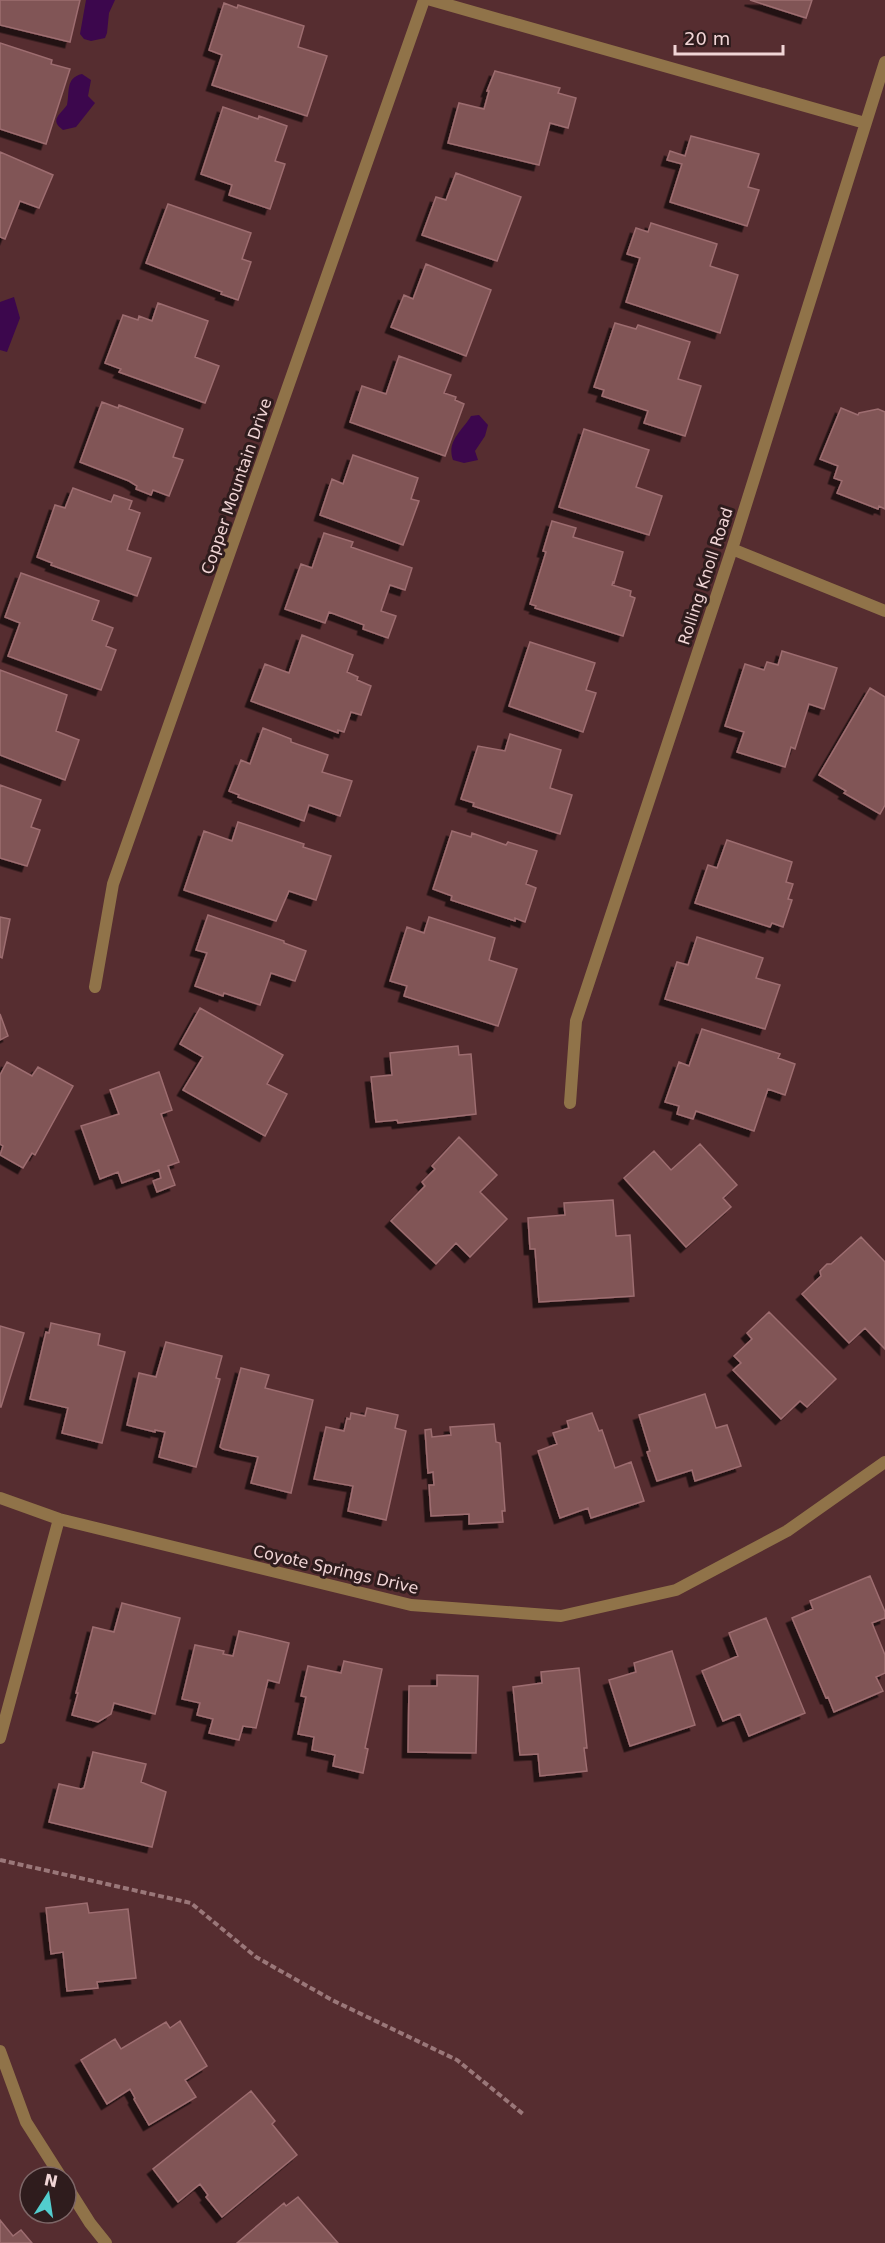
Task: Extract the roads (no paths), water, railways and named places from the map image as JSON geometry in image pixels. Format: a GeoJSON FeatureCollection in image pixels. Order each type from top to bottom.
{"type":"FeatureCollection","features":[{"type":"Feature","properties":{"kind":"street","name":"Copper Mountain Drive"},"geometry":{"type":"LineString","coordinates":[[95,987],[113,884],[424,0]]}},
{"type":"Feature","properties":{"kind":"street"},"geometry":{"type":"LineString","coordinates":[[431,0],[865,123]]}},
{"type":"Feature","properties":{"kind":"street","name":"Rolling Knoll Road"},"geometry":{"type":"LineString","coordinates":[[570,1103],[576,1022],[732,549],[885,62]]}},
{"type":"Feature","properties":{"kind":"street"},"geometry":{"type":"LineString","coordinates":[[732,549],[885,611]]}},
{"type":"Feature","properties":{"kind":"street","name":"Coyote Springs Drive"},"geometry":{"type":"LineString","coordinates":[[0,1498],[59,1519],[411,1605],[561,1616],[676,1590],[787,1531],[885,1462]]}},
{"type":"Feature","properties":{"kind":"street"},"geometry":{"type":"LineString","coordinates":[[0,1738],[59,1519]]}},
{"type":"Feature","properties":{"kind":"street"},"geometry":{"type":"LineString","coordinates":[[0,2051],[26,2122],[53,2165]]}},
{"type":"Feature","properties":{"kind":"street"},"geometry":{"type":"LineString","coordinates":[[78,2204],[106,2243]]}}]}
